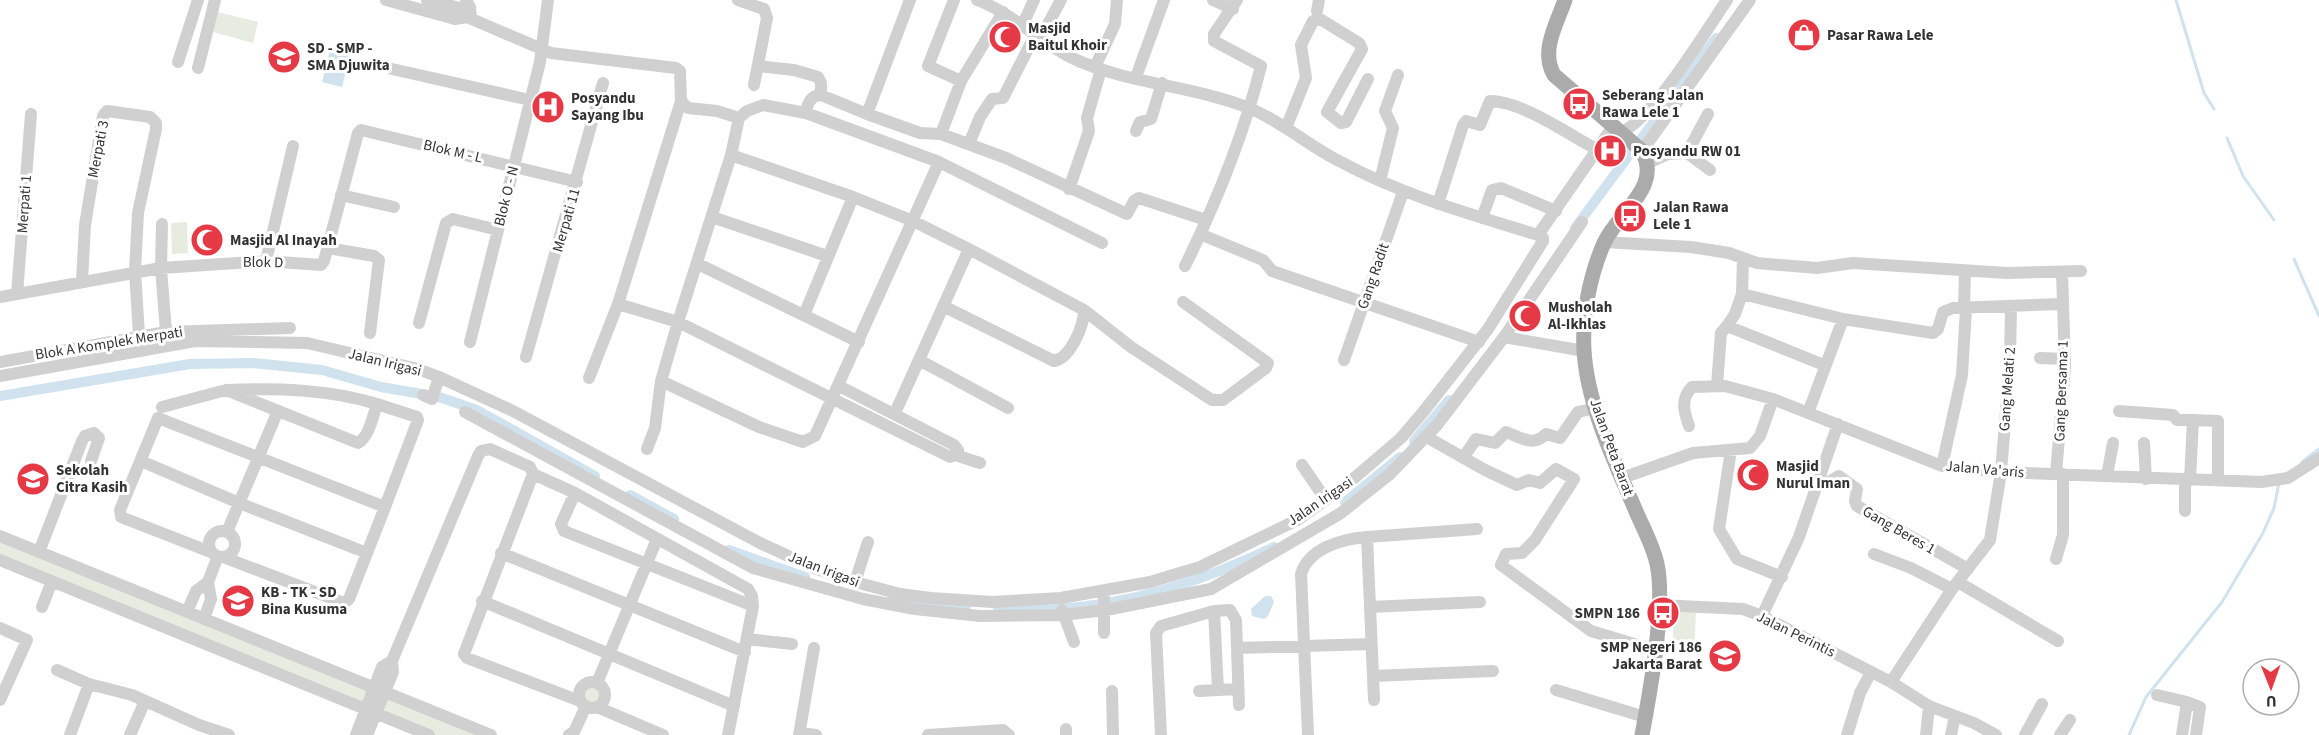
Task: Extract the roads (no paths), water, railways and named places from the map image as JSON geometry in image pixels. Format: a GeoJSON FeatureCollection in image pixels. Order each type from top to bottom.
{"type":"FeatureCollection","features":[{"type":"Feature","properties":{"kind":"main road"},"geometry":{"type":"LineString","coordinates":[[1565,0],[1549,44],[1548,66],[1554,75],[1619,130],[1644,155]]}},
{"type":"Feature","properties":{"kind":"main road","name":"Jalan Peta Barat"},"geometry":{"type":"LineString","coordinates":[[1642,735],[1659,605],[1657,562],[1596,408],[1584,351],[1588,301],[1604,242],[1645,185],[1649,174],[1644,155]]}},
{"type":"Feature","properties":{"kind":"street"},"geometry":{"type":"LineString","coordinates":[[178,62],[198,0]]}},
{"type":"Feature","properties":{"kind":"street"},"geometry":{"type":"LineString","coordinates":[[198,68],[215,0]]}},
{"type":"Feature","properties":{"kind":"street"},"geometry":{"type":"LineString","coordinates":[[386,0],[455,19],[469,18]]}},
{"type":"Feature","properties":{"kind":"street"},"geometry":{"type":"LineString","coordinates":[[427,0],[460,8],[469,18],[542,51],[608,62],[676,68],[681,72],[681,101],[618,304],[589,378]]}},
{"type":"Feature","properties":{"kind":"street"},"geometry":{"type":"LineString","coordinates":[[466,0],[469,18]]}},
{"type":"Feature","properties":{"kind":"street","name":"Blok O - N"},"geometry":{"type":"LineString","coordinates":[[470,342],[542,51],[548,0]]}},
{"type":"Feature","properties":{"kind":"street"},"geometry":{"type":"LineString","coordinates":[[738,0],[767,4],[767,18],[754,85]]}},
{"type":"Feature","properties":{"kind":"street"},"geometry":{"type":"LineString","coordinates":[[867,114],[910,0]]}},
{"type":"Feature","properties":{"kind":"street"},"geometry":{"type":"LineString","coordinates":[[954,0],[928,66],[961,81]]}},
{"type":"Feature","properties":{"kind":"street"},"geometry":{"type":"LineString","coordinates":[[977,0],[1023,24],[1069,56],[1098,68],[1162,83],[1250,109],[1286,128],[1337,161],[1403,192],[1538,236],[1598,150],[1619,130],[1633,126],[1657,99],[1727,0]]}},
{"type":"Feature","properties":{"kind":"street"},"geometry":{"type":"LineString","coordinates":[[1023,24],[1034,0]]}},
{"type":"Feature","properties":{"kind":"street"},"geometry":{"type":"LineString","coordinates":[[969,144],[985,107],[991,100],[1003,98],[1038,35],[1061,0]]}},
{"type":"Feature","properties":{"kind":"street"},"geometry":{"type":"LineString","coordinates":[[1069,189],[1089,131],[1087,118],[1098,68],[1115,24],[1117,0]]}},
{"type":"Feature","properties":{"kind":"street"},"geometry":{"type":"LineString","coordinates":[[1136,77],[1164,0]]}},
{"type":"Feature","properties":{"kind":"street"},"geometry":{"type":"LineString","coordinates":[[1185,266],[1206,220],[1250,109],[1261,66],[1214,41],[1215,34],[1235,5],[1213,0]]}},
{"type":"Feature","properties":{"kind":"street"},"geometry":{"type":"LineString","coordinates":[[1644,155],[1714,48],[1750,0]]}},
{"type":"Feature","properties":{"kind":"street"},"geometry":{"type":"LineString","coordinates":[[941,134],[961,81],[1003,12]]}},
{"type":"Feature","properties":{"kind":"street"},"geometry":{"type":"LineString","coordinates":[[1286,128],[1306,78],[1301,45],[1313,21],[1320,20],[1359,43],[1362,50],[1331,101],[1327,112],[1329,116],[1341,123],[1346,122],[1368,79]]}},
{"type":"Feature","properties":{"kind":"street"},"geometry":{"type":"LineString","coordinates":[[1702,38],[1714,48]]}},
{"type":"Feature","properties":{"kind":"street"},"geometry":{"type":"LineString","coordinates":[[758,66],[794,70],[818,77],[821,83],[821,95]]}},
{"type":"Feature","properties":{"kind":"street"},"geometry":{"type":"LineString","coordinates":[[392,69],[530,100]]}},
{"type":"Feature","properties":{"kind":"street"},"geometry":{"type":"LineString","coordinates":[[1380,181],[1393,128],[1385,111],[1398,75]]}},
{"type":"Feature","properties":{"kind":"street","name":"Merpati 11"},"geometry":{"type":"LineString","coordinates":[[526,357],[603,83]]}},
{"type":"Feature","properties":{"kind":"street"},"geometry":{"type":"LineString","coordinates":[[1136,132],[1140,122],[1151,119],[1162,83]]}},
{"type":"Feature","properties":{"kind":"street"},"geometry":{"type":"LineString","coordinates":[[806,113],[807,105],[813,97],[821,95],[920,133],[941,134],[969,144],[1127,214],[1134,201],[1139,198],[1206,220]]}},
{"type":"Feature","properties":{"kind":"street"},"geometry":{"type":"LineString","coordinates":[[681,101],[688,108],[717,111],[736,117],[763,105],[806,113],[939,162],[1102,243]]}},
{"type":"Feature","properties":{"kind":"street"},"geometry":{"type":"LineString","coordinates":[[1438,204],[1462,124],[1466,121],[1480,125],[1490,101],[1501,101],[1531,114],[1598,150]]}},
{"type":"Feature","properties":{"kind":"street","name":"Merpati 3"},"geometry":{"type":"LineString","coordinates":[[82,281],[85,225],[102,120],[107,111],[150,117],[156,123],[138,213],[135,271]]}},
{"type":"Feature","properties":{"kind":"street","name":"Merpati 1"},"geometry":{"type":"LineString","coordinates":[[17,294],[31,114]]}},
{"type":"Feature","properties":{"kind":"street"},"geometry":{"type":"LineString","coordinates":[[1687,153],[1708,114]]}},
{"type":"Feature","properties":{"kind":"street"},"geometry":{"type":"LineString","coordinates":[[648,449],[655,428],[661,381],[731,155],[736,117]]}},
{"type":"Feature","properties":{"kind":"street","name":"Blok M - L"},"geometry":{"type":"LineString","coordinates":[[341,195],[358,133],[363,130],[577,182]]}},
{"type":"Feature","properties":{"kind":"street"},"geometry":{"type":"LineString","coordinates":[[266,261],[293,146]]}},
{"type":"Feature","properties":{"kind":"street"},"geometry":{"type":"LineString","coordinates":[[1644,155],[1687,153],[1710,170]]}},
{"type":"Feature","properties":{"kind":"street"},"geometry":{"type":"LineString","coordinates":[[731,155],[853,197],[969,249],[1084,310],[1131,347],[1212,400],[1223,400],[1266,368],[1268,363],[1183,302]]}},
{"type":"Feature","properties":{"kind":"street"},"geometry":{"type":"LineString","coordinates":[[661,381],[759,427],[803,442],[815,436],[939,162]]}},
{"type":"Feature","properties":{"kind":"street"},"geometry":{"type":"LineString","coordinates":[[1482,218],[1492,190],[1501,188],[1556,211]]}},
{"type":"Feature","properties":{"kind":"street","name":"Gang Radit"},"geometry":{"type":"LineString","coordinates":[[1344,360],[1403,192]]}},
{"type":"Feature","properties":{"kind":"street"},"geometry":{"type":"LineString","coordinates":[[370,333],[379,260],[374,256],[328,248],[341,195],[393,207]]}},
{"type":"Feature","properties":{"kind":"street"},"geometry":{"type":"LineString","coordinates":[[804,315],[853,197]]}},
{"type":"Feature","properties":{"kind":"street"},"geometry":{"type":"LineString","coordinates":[[712,217],[827,256]]}},
{"type":"Feature","properties":{"kind":"street"},"geometry":{"type":"LineString","coordinates":[[419,323],[446,223],[453,219],[498,230]]}},
{"type":"Feature","properties":{"kind":"street"},"geometry":{"type":"LineString","coordinates":[[980,609],[1062,606],[1211,589],[1341,513],[1390,474],[1429,435],[1504,337],[1582,222]]}},
{"type":"Feature","properties":{"kind":"street"},"geometry":{"type":"LineString","coordinates":[[162,224],[161,268],[166,332]]}},
{"type":"Feature","properties":{"kind":"street"},"geometry":{"type":"LineString","coordinates":[[1200,234],[1263,260],[1272,271],[1479,342]]}},
{"type":"Feature","properties":{"kind":"street","name":"Jalan Irigasi"},"geometry":{"type":"LineString","coordinates":[[0,376],[195,341],[307,344],[418,369],[513,411],[760,543],[801,573],[916,602],[980,609],[1062,606],[1105,601],[1150,582],[1200,567],[1299,519],[1326,500],[1401,438],[1479,342],[1543,242],[1538,236]]}},
{"type":"Feature","properties":{"kind":"street"},"geometry":{"type":"LineString","coordinates":[[1604,242],[1691,247],[1729,253],[1757,263],[1817,268],[1853,263],[2007,273],[2081,271]]}},
{"type":"Feature","properties":{"kind":"street","name":"Blok D"},"geometry":{"type":"LineString","coordinates":[[0,297],[161,268],[266,261],[319,266],[324,261],[328,248]]}},
{"type":"Feature","properties":{"kind":"street"},"geometry":{"type":"LineString","coordinates":[[895,413],[969,249]]}},
{"type":"Feature","properties":{"kind":"street"},"geometry":{"type":"LineString","coordinates":[[1689,426],[1683,410],[1686,393],[1692,387],[1717,385],[1721,333],[1735,314],[1742,294],[1743,259]]}},
{"type":"Feature","properties":{"kind":"street"},"geometry":{"type":"LineString","coordinates":[[698,264],[859,342]]}},
{"type":"Feature","properties":{"kind":"street"},"geometry":{"type":"LineString","coordinates":[[135,271],[139,335]]}},
{"type":"Feature","properties":{"kind":"street"},"geometry":{"type":"LineString","coordinates":[[1942,466],[1962,375],[1965,271]]}},
{"type":"Feature","properties":{"kind":"street","name":"Gang Bersama 1"},"geometry":{"type":"LineString","coordinates":[[2056,559],[2063,535],[2060,474],[2065,359],[2061,304],[2062,272]]}},
{"type":"Feature","properties":{"kind":"street"},"geometry":{"type":"LineString","coordinates":[[1742,294],[1843,319],[1933,333],[1938,329],[1943,312],[1953,308],[2061,304]]}},
{"type":"Feature","properties":{"kind":"street"},"geometry":{"type":"LineString","coordinates":[[618,304],[678,322],[950,457],[955,455],[980,463]]}},
{"type":"Feature","properties":{"kind":"street"},"geometry":{"type":"LineString","coordinates":[[944,306],[1054,361],[1064,356],[1081,327],[1084,310]]}},
{"type":"Feature","properties":{"kind":"street","name":"Gang Melati 2"},"geometry":{"type":"LineString","coordinates":[[2001,472],[2010,362],[2011,307]]}},
{"type":"Feature","properties":{"kind":"street"},"geometry":{"type":"LineString","coordinates":[[1808,413],[1843,319]]}},
{"type":"Feature","properties":{"kind":"street"},"geometry":{"type":"LineString","coordinates":[[1727,326],[1824,365]]}},
{"type":"Feature","properties":{"kind":"street","name":"Blok A Komplek Merpati"},"geometry":{"type":"LineString","coordinates":[[0,362],[139,335],[290,328]]}},
{"type":"Feature","properties":{"kind":"street"},"geometry":{"type":"LineString","coordinates":[[1504,337],[1584,351]]}},
{"type":"Feature","properties":{"kind":"street"},"geometry":{"type":"LineString","coordinates":[[2040,358],[2065,359]]}},
{"type":"Feature","properties":{"kind":"street"},"geometry":{"type":"LineString","coordinates":[[919,360],[1008,408]]}},
{"type":"Feature","properties":{"kind":"street"},"geometry":{"type":"LineString","coordinates":[[428,396],[439,380]]}},
{"type":"Feature","properties":{"kind":"street","name":"Jalan Va'aris"},"geometry":{"type":"LineString","coordinates":[[1717,385],[1773,399],[1942,466],[2001,472],[2262,482],[2288,478],[2319,458]]}},
{"type":"Feature","properties":{"kind":"street"},"geometry":{"type":"LineString","coordinates":[[839,386],[954,445],[958,450],[955,455]]}},
{"type":"Feature","properties":{"kind":"street"},"geometry":{"type":"LineString","coordinates":[[162,407],[226,390],[275,388],[353,396],[417,417],[418,420],[349,600],[344,603],[121,517],[120,510],[158,418],[384,507]]}},
{"type":"Feature","properties":{"kind":"street"},"geometry":{"type":"LineString","coordinates":[[226,390],[277,413],[358,443],[362,441],[368,429],[377,404]]}},
{"type":"Feature","properties":{"kind":"street"},"geometry":{"type":"LineString","coordinates":[[471,394],[462,409],[753,568],[801,573],[863,590],[867,548]]}},
{"type":"Feature","properties":{"kind":"street"},"geometry":{"type":"LineString","coordinates":[[1622,478],[1693,453],[1750,448],[1757,442],[1773,399]]}},
{"type":"Feature","properties":{"kind":"street"},"geometry":{"type":"LineString","coordinates":[[1463,458],[1476,439],[1495,443],[1506,432],[1532,442],[1539,441],[1546,434],[1560,438],[1578,412],[1596,408]]}},
{"type":"Feature","properties":{"kind":"street"},"geometry":{"type":"LineString","coordinates":[[2120,411],[2173,415],[2177,420],[2218,421],[2218,479]]}},
{"type":"Feature","properties":{"kind":"street"},"geometry":{"type":"LineString","coordinates":[[227,532],[277,413]]}},
{"type":"Feature","properties":{"kind":"street"},"geometry":{"type":"LineString","coordinates":[[2185,511],[2193,420]]}},
{"type":"Feature","properties":{"kind":"street"},"geometry":{"type":"LineString","coordinates":[[1762,616],[1799,537],[1838,424]]}},
{"type":"Feature","properties":{"kind":"street"},"geometry":{"type":"LineString","coordinates":[[39,552],[82,441],[85,436],[94,433],[99,438],[91,461]]}},
{"type":"Feature","properties":{"kind":"street"},"geometry":{"type":"LineString","coordinates":[[1429,435],[1432,440],[1463,458],[1517,485],[1529,480],[1540,483],[1556,469],[1574,480],[1535,540],[1522,553],[1506,554],[1501,565],[1591,631],[1654,650]]}},
{"type":"Feature","properties":{"kind":"street"},"geometry":{"type":"LineString","coordinates":[[2107,476],[2113,443]]}},
{"type":"Feature","properties":{"kind":"street"},"geometry":{"type":"LineString","coordinates":[[2144,443],[2146,479]]}},
{"type":"Feature","properties":{"kind":"street"},"geometry":{"type":"LineString","coordinates":[[356,735],[371,711],[380,690],[393,672],[392,661],[482,451],[490,449],[530,467],[533,474],[575,493],[748,589],[752,596],[753,606],[728,735]]}},
{"type":"Feature","properties":{"kind":"street"},"geometry":{"type":"LineString","coordinates":[[1731,450],[1719,529],[1737,558],[1782,577]]}},
{"type":"Feature","properties":{"kind":"street"},"geometry":{"type":"LineString","coordinates":[[141,461],[239,503],[367,553]]}},
{"type":"Feature","properties":{"kind":"street"},"geometry":{"type":"LineString","coordinates":[[1302,465],[1326,500]]}},
{"type":"Feature","properties":{"kind":"street"},"geometry":{"type":"LineString","coordinates":[[1891,681],[1955,586],[1990,540],[2001,472]]}},
{"type":"Feature","properties":{"kind":"street"},"geometry":{"type":"LineString","coordinates":[[533,474],[482,601],[464,650],[465,656],[663,735]]}},
{"type":"Feature","properties":{"kind":"street","name":"Gang Beres 1"},"geometry":{"type":"LineString","coordinates":[[1816,485],[1824,485],[1839,476],[1857,489],[1855,501],[1857,506],[1968,569]]}},
{"type":"Feature","properties":{"kind":"street"},"geometry":{"type":"LineString","coordinates":[[575,493],[561,524],[562,530],[753,606]]}},
{"type":"Feature","properties":{"kind":"street"},"geometry":{"type":"LineString","coordinates":[[1309,735],[1300,574],[1304,564],[1336,543],[1367,537],[1477,529]]}},
{"type":"Feature","properties":{"kind":"street"},"geometry":{"type":"LineString","coordinates":[[221,531],[227,532],[231,535],[235,546],[233,551],[218,555],[210,548],[212,537],[221,531]]}},
{"type":"Feature","properties":{"kind":"street"},"geometry":{"type":"LineString","coordinates":[[1367,537],[1374,700]]}},
{"type":"Feature","properties":{"kind":"street"},"geometry":{"type":"LineString","coordinates":[[597,683],[657,538]]}},
{"type":"Feature","properties":{"kind":"street"},"geometry":{"type":"LineString","coordinates":[[2,539],[491,735]]}},
{"type":"Feature","properties":{"kind":"street"},"geometry":{"type":"LineString","coordinates":[[501,553],[745,652]]}},
{"type":"Feature","properties":{"kind":"street"},"geometry":{"type":"LineString","coordinates":[[1874,554],[1955,586],[2058,641]]}},
{"type":"Feature","properties":{"kind":"street"},"geometry":{"type":"LineString","coordinates":[[204,619],[211,599],[208,582],[218,555]]}},
{"type":"Feature","properties":{"kind":"street"},"geometry":{"type":"LineString","coordinates":[[0,560],[429,735]]}},
{"type":"Feature","properties":{"kind":"street"},"geometry":{"type":"LineString","coordinates":[[42,607],[52,581]]}},
{"type":"Feature","properties":{"kind":"street"},"geometry":{"type":"LineString","coordinates":[[187,612],[196,591],[208,582]]}},
{"type":"Feature","properties":{"kind":"street"},"geometry":{"type":"LineString","coordinates":[[482,601],[734,706]]}},
{"type":"Feature","properties":{"kind":"street"},"geometry":{"type":"LineString","coordinates":[[1104,633],[1105,601]]}},
{"type":"Feature","properties":{"kind":"street"},"geometry":{"type":"LineString","coordinates":[[1370,607],[1480,602]]}},
{"type":"Feature","properties":{"kind":"street","name":"Jalan Perintis"},"geometry":{"type":"LineString","coordinates":[[1659,605],[1743,609],[1762,616],[1891,681],[1929,706],[1996,735]]}},
{"type":"Feature","properties":{"kind":"street"},"geometry":{"type":"LineString","coordinates":[[1062,606],[1074,642]]}},
{"type":"Feature","properties":{"kind":"street"},"geometry":{"type":"LineString","coordinates":[[1214,610],[1218,690]]}},
{"type":"Feature","properties":{"kind":"street"},"geometry":{"type":"LineString","coordinates":[[1161,735],[1156,633],[1161,626],[1214,610],[1230,610],[1234,614],[1239,705]]}},
{"type":"Feature","properties":{"kind":"street"},"geometry":{"type":"LineString","coordinates":[[0,628],[27,640],[4,683],[0,700]]}},
{"type":"Feature","properties":{"kind":"street"},"geometry":{"type":"LineString","coordinates":[[747,639],[792,644]]}},
{"type":"Feature","properties":{"kind":"street"},"geometry":{"type":"LineString","coordinates":[[1237,648],[1371,644]]}},
{"type":"Feature","properties":{"kind":"street"},"geometry":{"type":"LineString","coordinates":[[814,648],[799,734],[816,735]]}},
{"type":"Feature","properties":{"kind":"street"},"geometry":{"type":"LineString","coordinates":[[57,670],[89,684],[132,695],[197,730],[229,735]]}},
{"type":"Feature","properties":{"kind":"street"},"geometry":{"type":"LineString","coordinates":[[1373,676],[1492,671]]}},
{"type":"Feature","properties":{"kind":"street"},"geometry":{"type":"LineString","coordinates":[[1848,735],[1860,693],[1871,672]]}},
{"type":"Feature","properties":{"kind":"street"},"geometry":{"type":"LineString","coordinates":[[589,682],[597,683],[605,693],[602,703],[588,705],[579,695],[582,686],[589,682]]}},
{"type":"Feature","properties":{"kind":"street"},"geometry":{"type":"LineString","coordinates":[[70,735],[89,684]]}},
{"type":"Feature","properties":{"kind":"street"},"geometry":{"type":"LineString","coordinates":[[1199,691],[1238,689]]}},
{"type":"Feature","properties":{"kind":"street"},"geometry":{"type":"LineString","coordinates":[[1556,690],[1645,717]]}},
{"type":"Feature","properties":{"kind":"street"},"geometry":{"type":"LineString","coordinates":[[1112,691],[1113,735]]}},
{"type":"Feature","properties":{"kind":"street"},"geometry":{"type":"LineString","coordinates":[[2157,695],[2200,707],[2196,735]]}},
{"type":"Feature","properties":{"kind":"street"},"geometry":{"type":"LineString","coordinates":[[130,735],[145,701]]}},
{"type":"Feature","properties":{"kind":"street"},"geometry":{"type":"LineString","coordinates":[[2182,735],[2187,702]]}},
{"type":"Feature","properties":{"kind":"street"},"geometry":{"type":"LineString","coordinates":[[2025,735],[2042,704]]}},
{"type":"Feature","properties":{"kind":"street"},"geometry":{"type":"LineString","coordinates":[[573,734],[588,705]]}},
{"type":"Feature","properties":{"kind":"street"},"geometry":{"type":"LineString","coordinates":[[1926,735],[1929,706]]}},
{"type":"Feature","properties":{"kind":"street"},"geometry":{"type":"LineString","coordinates":[[367,735],[371,711]]}},
{"type":"Feature","properties":{"kind":"street"},"geometry":{"type":"LineString","coordinates":[[1951,735],[1955,716]]}},
{"type":"Feature","properties":{"kind":"street"},"geometry":{"type":"LineString","coordinates":[[2060,735],[2070,720]]}},
{"type":"Feature","properties":{"kind":"street"},"geometry":{"type":"LineString","coordinates":[[928,735],[1003,730],[1009,735]]}},
{"type":"Feature","properties":{"kind":"water"},"geometry":{"type":"Polygon","coordinates":[[[331,45],[351,50],[342,87],[322,82],[331,45]]]}},
{"type":"Feature","properties":{"kind":"water"},"geometry":{"type":"Polygon","coordinates":[[[1265,596],[1271,596],[1274,602],[1268,616],[1264,619],[1252,616],[1251,609],[1265,596]]]}},
{"type":"Feature","properties":{"kind":"waterway"},"geometry":{"type":"LineString","coordinates":[[2176,0],[2204,93],[2214,109]]}},
{"type":"Feature","properties":{"kind":"waterway"},"geometry":{"type":"LineString","coordinates":[[1575,228],[1716,38]]}},
{"type":"Feature","properties":{"kind":"waterway"},"geometry":{"type":"LineString","coordinates":[[2227,138],[2243,176],[2274,220]]}},
{"type":"Feature","properties":{"kind":"waterway"},"geometry":{"type":"LineString","coordinates":[[2294,259],[2319,316]]}},
{"type":"Feature","properties":{"kind":"waterway"},"geometry":{"type":"LineString","coordinates":[[0,396],[190,364],[253,363],[322,370],[381,387],[439,397],[477,410],[595,476]]}},
{"type":"Feature","properties":{"kind":"waterway"},"geometry":{"type":"LineString","coordinates":[[1414,441],[1449,400]]}},
{"type":"Feature","properties":{"kind":"waterway"},"geometry":{"type":"LineString","coordinates":[[2302,462],[2319,449]]}},
{"type":"Feature","properties":{"kind":"waterway"},"geometry":{"type":"LineString","coordinates":[[1345,502],[1400,457]]}},
{"type":"Feature","properties":{"kind":"waterway"},"geometry":{"type":"LineString","coordinates":[[2129,735],[2146,697],[2222,602],[2263,533],[2274,508],[2279,483]]}},
{"type":"Feature","properties":{"kind":"waterway"},"geometry":{"type":"LineString","coordinates":[[630,495],[674,519]]}},
{"type":"Feature","properties":{"kind":"waterway"},"geometry":{"type":"LineString","coordinates":[[997,606],[1050,609],[1113,602],[1195,580],[1274,547]]}},
{"type":"Feature","properties":{"kind":"waterway"},"geometry":{"type":"LineString","coordinates":[[729,550],[805,577]]}},
{"type":"Feature","properties":{"kind":"waterway"},"geometry":{"type":"LineString","coordinates":[[892,599],[930,605],[966,606]]}},
{"type":"Feature","properties":{"kind":"place","name":"Pasar Rawa Lele"},"geometry":{"type":"Point","coordinates":[1804,35]}},
{"type":"Feature","properties":{"kind":"place","name":"Masjid Baitul Khoir"},"geometry":{"type":"Point","coordinates":[1005,37]}},
{"type":"Feature","properties":{"kind":"place","name":"SD - SMP - SMA Djuwita"},"geometry":{"type":"Point","coordinates":[284,57]}},
{"type":"Feature","properties":{"kind":"place","name":"Seberang Jalan Rawa Lele 1"},"geometry":{"type":"Point","coordinates":[1579,104]}},
{"type":"Feature","properties":{"kind":"place","name":"Posyandu Sayang Ibu"},"geometry":{"type":"Point","coordinates":[548,107]}},
{"type":"Feature","properties":{"kind":"place","name":"Posyandu RW 01"},"geometry":{"type":"Point","coordinates":[1610,151]}},
{"type":"Feature","properties":{"kind":"place","name":"Jalan Rawa Lele 1"},"geometry":{"type":"Point","coordinates":[1630,216]}},
{"type":"Feature","properties":{"kind":"place","name":"Masjid Al Inayah"},"geometry":{"type":"Point","coordinates":[207,240]}},
{"type":"Feature","properties":{"kind":"place","name":"Musholah Al-Ikhlas"},"geometry":{"type":"Point","coordinates":[1525,316]}},
{"type":"Feature","properties":{"kind":"place","name":"Masjid Nurul Iman"},"geometry":{"type":"Point","coordinates":[1753,475]}},
{"type":"Feature","properties":{"kind":"place","name":"Sekolah Citra Kasih"},"geometry":{"type":"Point","coordinates":[33,479]}},
{"type":"Feature","properties":{"kind":"place","name":"KB - TK - SD Bina Kusuma"},"geometry":{"type":"Point","coordinates":[238,601]}},
{"type":"Feature","properties":{"kind":"place","name":"SMPN 186"},"geometry":{"type":"Point","coordinates":[1663,613]}},
{"type":"Feature","properties":{"kind":"place","name":"SMP Negeri 186 Jakarta Barat"},"geometry":{"type":"Point","coordinates":[1725,656]}}]}
